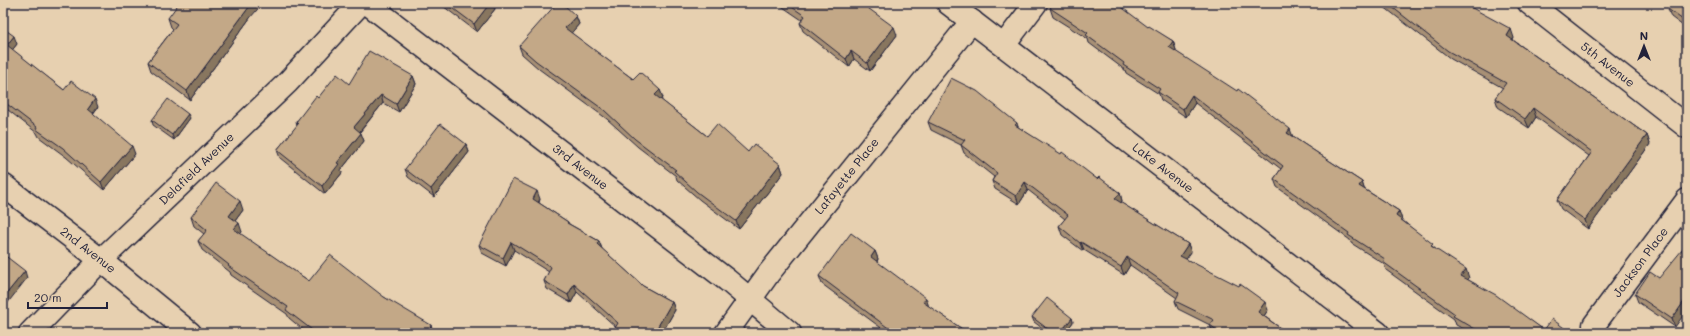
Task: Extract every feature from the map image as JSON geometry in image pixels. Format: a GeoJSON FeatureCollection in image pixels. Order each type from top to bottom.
{"type":"FeatureCollection","features":[{"type":"Feature","properties":{"kind":"street","name":"Delafield Avenue"},"geometry":{"type":"LineString","coordinates":[[30,333],[101,260],[287,83],[361,3]]}},
{"type":"Feature","properties":{"kind":"street","name":"3rd Avenue"},"geometry":{"type":"LineString","coordinates":[[367,3],[727,280],[790,333]]}},
{"type":"Feature","properties":{"kind":"street","name":"Lake Avenue"},"geometry":{"type":"LineString","coordinates":[[948,3],[1376,332]]}},
{"type":"Feature","properties":{"kind":"street"},"geometry":{"type":"LineString","coordinates":[[1004,45],[1036,3]]}},
{"type":"Feature","properties":{"kind":"street","name":"5th Avenue"},"geometry":{"type":"LineString","coordinates":[[1529,3],[1687,127]]}},
{"type":"Feature","properties":{"kind":"street","name":"Lafayette Place"},"geometry":{"type":"LineString","coordinates":[[726,333],[769,273],[972,21]]}},
{"type":"Feature","properties":{"kind":"street","name":"2nd Avenue"},"geometry":{"type":"LineString","coordinates":[[3,185],[101,260],[190,333]]}},
{"type":"Feature","properties":{"kind":"street","name":"Jackson Place"},"geometry":{"type":"LineString","coordinates":[[1594,325],[1687,200]]}},
{"type":"Feature","properties":{"kind":"building"},"geometry":{"type":"Polygon","coordinates":[[[179,3],[252,3],[187,91],[148,62],[177,24],[168,18],[179,3]]]}},
{"type":"Feature","properties":{"kind":"building"},"geometry":{"type":"Polygon","coordinates":[[[446,3],[490,3],[474,24],[446,3]]]}},
{"type":"Feature","properties":{"kind":"building"},"geometry":{"type":"Polygon","coordinates":[[[557,3],[562,3],[576,16],[565,28],[633,79],[640,72],[660,90],[655,95],[707,136],[717,124],[748,152],[754,144],[780,164],[736,221],[697,192],[674,171],[676,170],[635,139],[604,110],[536,61],[519,46],[557,3]]]}},
{"type":"Feature","properties":{"kind":"building"},"geometry":{"type":"Polygon","coordinates":[[[786,3],[861,3],[894,27],[867,63],[851,51],[846,59],[800,23],[805,16],[786,3]]]}},
{"type":"Feature","properties":{"kind":"building"},"geometry":{"type":"Polygon","coordinates":[[[1054,3],[1116,3],[1148,27],[1149,26],[1173,41],[1169,47],[1237,91],[1238,89],[1290,129],[1287,133],[1362,182],[1359,186],[1399,211],[1396,216],[1433,244],[1431,246],[1466,269],[1461,276],[1496,295],[1544,330],[1552,319],[1571,333],[1482,333],[1453,316],[1455,314],[1383,262],[1385,259],[1348,235],[1349,233],[1274,179],[1283,166],[1192,95],[1183,109],[1158,92],[1160,89],[1123,65],[1124,63],[1086,35],[1088,33],[1050,8],[1054,3]]]}},
{"type":"Feature","properties":{"kind":"building"},"geometry":{"type":"Polygon","coordinates":[[[1387,3],[1463,3],[1511,29],[1507,36],[1647,135],[1585,220],[1557,200],[1592,152],[1533,108],[1525,119],[1495,98],[1506,83],[1448,51],[1387,3]]]}},
{"type":"Feature","properties":{"kind":"building"},"geometry":{"type":"Polygon","coordinates":[[[1672,3],[1687,3],[1687,23],[1668,9],[1672,3]]]}},
{"type":"Feature","properties":{"kind":"building"},"geometry":{"type":"Polygon","coordinates":[[[3,28],[14,36],[7,45],[64,90],[71,81],[95,99],[88,109],[132,146],[101,182],[63,148],[36,129],[37,127],[3,101],[3,28]]]}},
{"type":"Feature","properties":{"kind":"building"},"geometry":{"type":"Polygon","coordinates":[[[369,51],[413,76],[396,104],[381,95],[354,127],[361,133],[337,163],[339,164],[322,186],[277,150],[298,124],[296,122],[316,96],[318,98],[337,74],[349,84],[369,51]]]}},
{"type":"Feature","properties":{"kind":"building"},"geometry":{"type":"Polygon","coordinates":[[[951,78],[977,91],[1017,123],[1015,125],[1061,154],[1062,152],[1097,179],[1099,177],[1120,193],[1115,199],[1188,244],[1180,256],[1239,286],[1240,284],[1265,302],[1258,312],[1287,333],[1221,333],[1210,325],[1214,320],[1175,301],[1179,293],[1127,257],[1121,267],[1081,242],[1080,243],[1059,226],[1068,215],[1025,182],[1016,196],[992,181],[997,173],[961,145],[965,140],[928,122],[951,78]]]}},
{"type":"Feature","properties":{"kind":"building"},"geometry":{"type":"Polygon","coordinates":[[[168,99],[188,114],[172,135],[152,120],[168,99]]]}},
{"type":"Feature","properties":{"kind":"building"},"geometry":{"type":"Polygon","coordinates":[[[440,124],[466,144],[431,189],[405,169],[440,124]]]}},
{"type":"Feature","properties":{"kind":"building"},"geometry":{"type":"Polygon","coordinates":[[[513,179],[537,191],[533,199],[568,222],[567,223],[599,241],[597,244],[643,286],[672,302],[654,333],[623,333],[615,328],[618,323],[574,284],[568,295],[544,281],[551,267],[511,242],[503,258],[479,245],[513,179]]]}},
{"type":"Feature","properties":{"kind":"building"},"geometry":{"type":"Polygon","coordinates":[[[216,183],[240,201],[229,216],[239,223],[234,229],[309,281],[330,255],[384,297],[431,325],[427,333],[316,333],[286,310],[288,307],[228,266],[229,265],[198,241],[207,230],[191,217],[216,183]]]}},
{"type":"Feature","properties":{"kind":"building"},"geometry":{"type":"Polygon","coordinates":[[[851,233],[875,251],[871,257],[926,298],[923,302],[968,333],[895,333],[819,276],[851,233]]]}},
{"type":"Feature","properties":{"kind":"building"},"geometry":{"type":"Polygon","coordinates":[[[1687,244],[1687,297],[1672,319],[1635,294],[1650,272],[1659,278],[1687,244]]]}},
{"type":"Feature","properties":{"kind":"building"},"geometry":{"type":"Polygon","coordinates":[[[3,254],[25,271],[3,298],[3,254]]]}},
{"type":"Feature","properties":{"kind":"building"},"geometry":{"type":"Polygon","coordinates":[[[1047,298],[1072,318],[1060,333],[1053,333],[1032,317],[1047,298]]]}}]}
